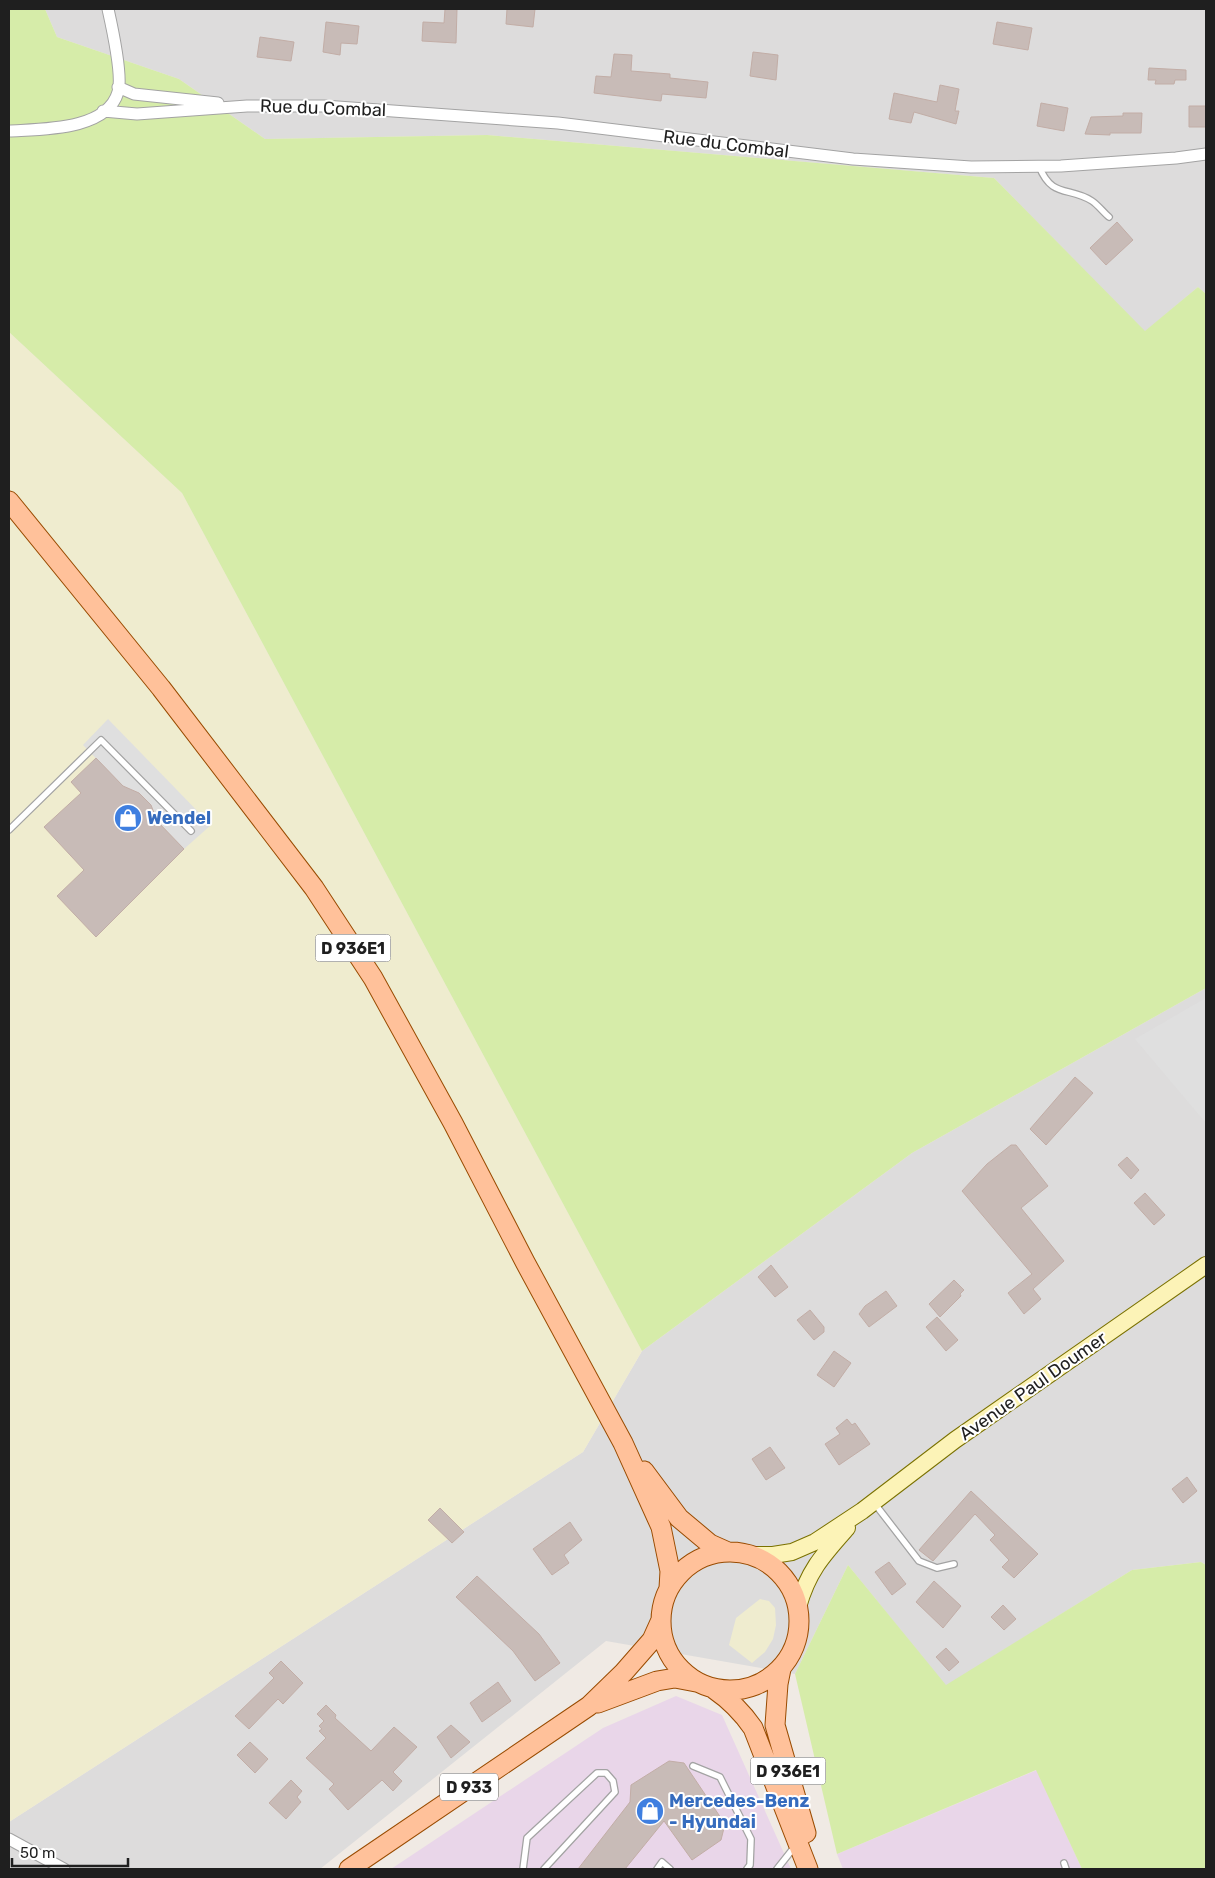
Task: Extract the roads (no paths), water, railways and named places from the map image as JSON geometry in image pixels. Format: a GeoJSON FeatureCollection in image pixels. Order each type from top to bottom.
{"type":"FeatureCollection","features":[{"type":"Feature","properties":{"kind":"main road","name":"D 936E1"},"geometry":{"type":"LineString","coordinates":[[9,501],[161,688],[314,888],[373,978],[453,1122],[525,1262],[623,1442],[661,1527],[670,1571],[669,1588]]}},
{"type":"Feature","properties":{"kind":"main road","name":"Avenue Paul Doumer"},"geometry":{"type":"LineString","coordinates":[[868,1507],[955,1440],[1206,1265]]}},
{"type":"Feature","properties":{"kind":"main road","name":"D 936E1"},"geometry":{"type":"LineString","coordinates":[[623,1442],[680,1518],[710,1544],[728,1552]]}},
{"type":"Feature","properties":{"kind":"main road"},"geometry":{"type":"LineString","coordinates":[[751,1555],[768,1562],[782,1574],[792,1590],[798,1607],[799,1629],[793,1651],[781,1669],[767,1681],[750,1688],[732,1691],[705,1685],[682,1671],[670,1656],[663,1638],[661,1620],[663,1603],[669,1588],[684,1569],[705,1557],[728,1552],[773,1555],[792,1552],[814,1542],[868,1507]]}},
{"type":"Feature","properties":{"kind":"main road"},"geometry":{"type":"LineString","coordinates":[[798,1607],[811,1572],[824,1554],[868,1507]]}},
{"type":"Feature","properties":{"kind":"main road","name":"D 933"},"geometry":{"type":"LineString","coordinates":[[349,1869],[589,1706],[624,1672],[652,1640],[661,1620]]}},
{"type":"Feature","properties":{"kind":"main road","name":"D 936E1"},"geometry":{"type":"LineString","coordinates":[[781,1669],[775,1725],[800,1815],[820,1869]]}},
{"type":"Feature","properties":{"kind":"main road","name":"D 933"},"geometry":{"type":"LineString","coordinates":[[589,1706],[657,1681],[675,1678],[705,1685]]}},
{"type":"Feature","properties":{"kind":"main road","name":"D 936E1"},"geometry":{"type":"LineString","coordinates":[[705,1685],[730,1700],[742,1712],[752,1728],[808,1869]]}},
{"type":"Feature","properties":{"kind":"street"},"geometry":{"type":"LineString","coordinates":[[9,131],[72,126],[85,122],[112,104],[118,92],[118,87],[115,43],[108,9]]}},
{"type":"Feature","properties":{"kind":"street","name":"Rue du Combal"},"geometry":{"type":"LineString","coordinates":[[118,87],[134,94],[247,106]]}},
{"type":"Feature","properties":{"kind":"street","name":"Rue du Combal"},"geometry":{"type":"LineString","coordinates":[[103,111],[137,114],[247,106],[324,106],[558,123],[853,159],[971,167],[1039,166],[1176,158],[1206,154]]}},
{"type":"Feature","properties":{"kind":"street"},"geometry":{"type":"LineString","coordinates":[[9,1839],[64,1869]]}},
{"type":"Feature","properties":{"kind":"lane"},"geometry":{"type":"LineString","coordinates":[[1039,166],[1044,178],[1052,187],[1091,200],[1109,217]]}},
{"type":"Feature","properties":{"kind":"lane"},"geometry":{"type":"LineString","coordinates":[[9,830],[101,740],[191,831]]}},
{"type":"Feature","properties":{"kind":"lane"},"geometry":{"type":"LineString","coordinates":[[868,1507],[919,1561],[937,1568],[954,1564]]}},
{"type":"Feature","properties":{"kind":"lane"},"geometry":{"type":"LineString","coordinates":[[693,1766],[720,1778],[751,1839],[750,1864],[747,1869]]}},
{"type":"Feature","properties":{"kind":"lane"},"geometry":{"type":"LineString","coordinates":[[523,1869],[527,1838],[597,1773],[606,1773],[614,1781],[615,1792],[544,1869]]}},
{"type":"Feature","properties":{"kind":"lane"},"geometry":{"type":"LineString","coordinates":[[777,1869],[797,1844]]}},
{"type":"Feature","properties":{"kind":"lane"},"geometry":{"type":"LineString","coordinates":[[657,1869],[662,1862],[670,1869]]}},
{"type":"Feature","properties":{"kind":"place","name":"Wendel"},"geometry":{"type":"Point","coordinates":[128,818]}},
{"type":"Feature","properties":{"kind":"place","name":"Mercedes-Benz - Hyundai"},"geometry":{"type":"Point","coordinates":[650,1811]}}]}
